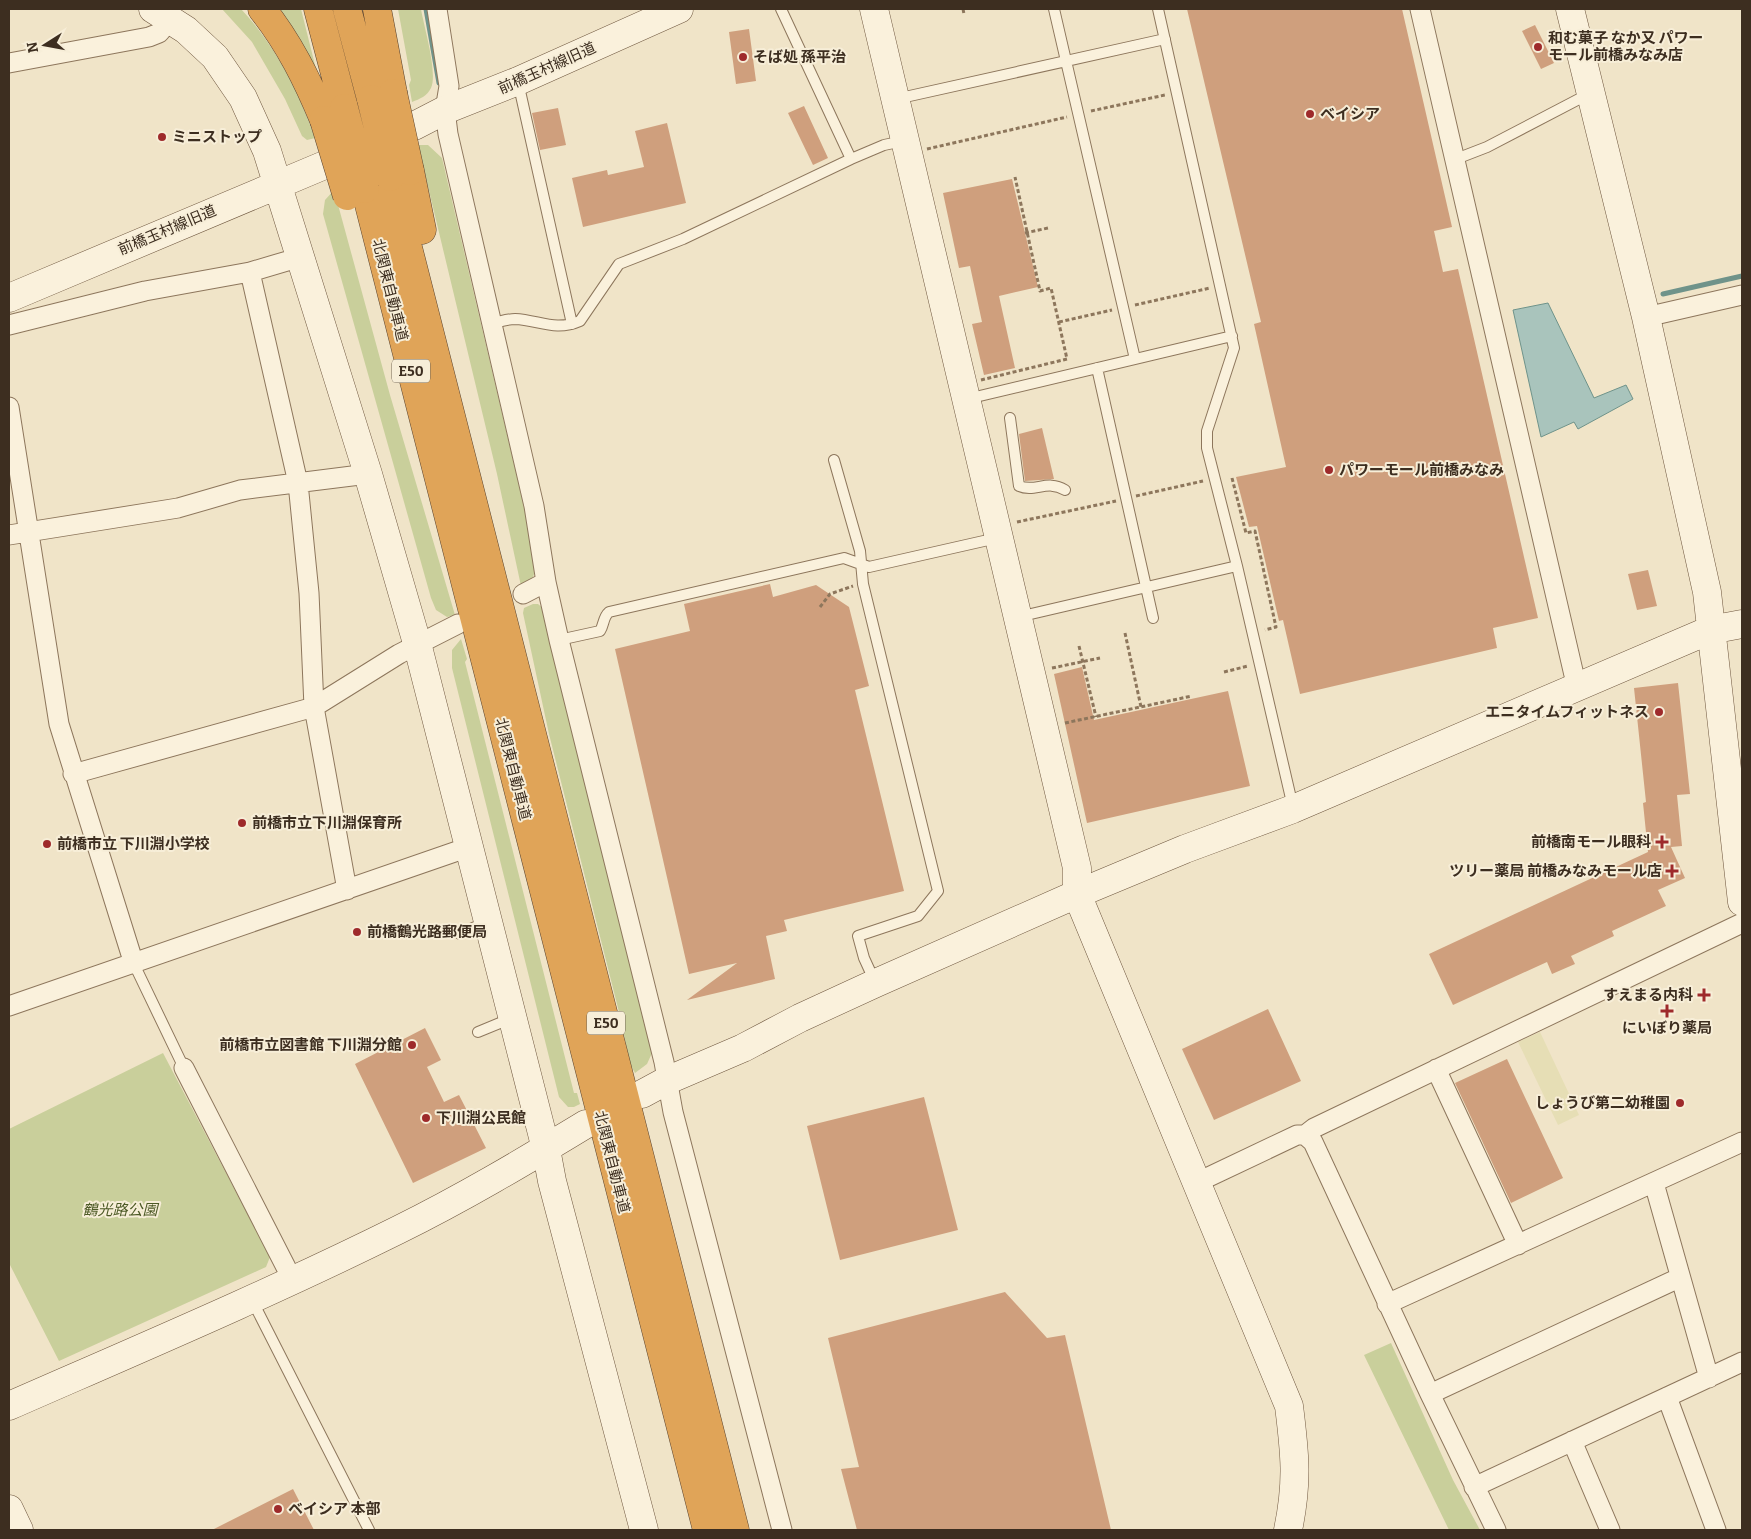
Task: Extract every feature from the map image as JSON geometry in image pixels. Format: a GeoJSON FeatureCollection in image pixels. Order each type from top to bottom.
{"type":"FeatureCollection","features":[{"type":"Feature","properties":{"kind":"highway"},"geometry":{"type":"LineString","coordinates":[[262,9],[292,52],[307,79],[334,114]]}},
{"type":"Feature","properties":{"kind":"highway"},"geometry":{"type":"LineString","coordinates":[[318,9],[334,114]]}},
{"type":"Feature","properties":{"kind":"highway"},"geometry":{"type":"LineString","coordinates":[[347,9],[382,96]]}},
{"type":"Feature","properties":{"kind":"highway"},"geometry":{"type":"LineString","coordinates":[[377,9],[382,96]]}},
{"type":"Feature","properties":{"kind":"highway","name":"北関東自動車道"},"geometry":{"type":"LineString","coordinates":[[382,96],[400,174],[437,293],[477,516],[735,1530]]}},
{"type":"Feature","properties":{"kind":"highway","name":"北関東自動車道"},"geometry":{"type":"LineString","coordinates":[[334,114],[458,552],[707,1530]]}},
{"type":"Feature","properties":{"kind":"street"},"geometry":{"type":"LineString","coordinates":[[437,9],[449,86],[445,110],[448,134],[534,506],[546,582],[559,640],[662,1054],[666,1081],[782,1530]]}},
{"type":"Feature","properties":{"kind":"street","name":"前橋玉村線旧道"},"geometry":{"type":"LineString","coordinates":[[414,126],[445,110],[518,82],[679,9]]}},
{"type":"Feature","properties":{"kind":"street"},"geometry":{"type":"LineString","coordinates":[[874,9],[895,99],[913,145],[971,390],[999,537],[1076,868],[1077,894],[1088,925],[1198,1182],[1289,1406],[1296,1464],[1294,1500],[1288,1530]]}},
{"type":"Feature","properties":{"kind":"street"},"geometry":{"type":"LineString","coordinates":[[1420,9],[1577,688]]}},
{"type":"Feature","properties":{"kind":"street"},"geometry":{"type":"LineString","coordinates":[[1570,9],[1646,317],[1707,592],[1742,902]]}},
{"type":"Feature","properties":{"kind":"street"},"geometry":{"type":"LineString","coordinates":[[9,63],[150,37],[159,33],[162,14],[216,57],[229,75],[255,123],[301,257],[368,474],[417,644],[489,921],[546,1149],[552,1182],[644,1530]]}},
{"type":"Feature","properties":{"kind":"street","name":"前橋玉村線旧道"},"geometry":{"type":"LineString","coordinates":[[9,298],[277,183],[327,164]]}},
{"type":"Feature","properties":{"kind":"street"},"geometry":{"type":"LineString","coordinates":[[9,325],[145,291],[250,272],[301,257]]}},
{"type":"Feature","properties":{"kind":"street"},"geometry":{"type":"LineString","coordinates":[[250,272],[298,483],[309,593],[314,707],[347,890]]}},
{"type":"Feature","properties":{"kind":"street"},"geometry":{"type":"LineString","coordinates":[[1646,317],[1742,295]]}},
{"type":"Feature","properties":{"kind":"street"},"geometry":{"type":"LineString","coordinates":[[9,407],[13,466],[29,531],[59,724],[73,774],[134,964]]}},
{"type":"Feature","properties":{"kind":"street"},"geometry":{"type":"LineString","coordinates":[[9,535],[178,508],[240,490],[368,474]]}},
{"type":"Feature","properties":{"kind":"street"},"geometry":{"type":"LineString","coordinates":[[523,594],[546,582]]}},
{"type":"Feature","properties":{"kind":"street"},"geometry":{"type":"LineString","coordinates":[[73,774],[314,707],[417,644],[458,624]]}},
{"type":"Feature","properties":{"kind":"street"},"geometry":{"type":"LineString","coordinates":[[642,1094],[666,1081],[743,1048],[800,1018],[876,983],[1077,894],[1293,808],[1710,630],[1742,624]]}},
{"type":"Feature","properties":{"kind":"street"},"geometry":{"type":"LineString","coordinates":[[9,1006],[469,847]]}},
{"type":"Feature","properties":{"kind":"street"},"geometry":{"type":"LineString","coordinates":[[1198,1182],[1297,1135],[1305,1135],[1314,1128],[1742,923]]}},
{"type":"Feature","properties":{"kind":"street"},"geometry":{"type":"LineString","coordinates":[[184,1068],[293,1281]]}},
{"type":"Feature","properties":{"kind":"street"},"geometry":{"type":"LineString","coordinates":[[1436,1070],[1518,1245]]}},
{"type":"Feature","properties":{"kind":"street"},"geometry":{"type":"LineString","coordinates":[[9,1406],[252,1300],[400,1229],[546,1149],[586,1124]]}},
{"type":"Feature","properties":{"kind":"street"},"geometry":{"type":"LineString","coordinates":[[1305,1135],[1312,1142],[1387,1304],[1496,1530]]}},
{"type":"Feature","properties":{"kind":"street"},"geometry":{"type":"LineString","coordinates":[[1387,1304],[1742,1142]]}},
{"type":"Feature","properties":{"kind":"street"},"geometry":{"type":"LineString","coordinates":[[1654,1183],[1679,1278],[1709,1378]]}},
{"type":"Feature","properties":{"kind":"street"},"geometry":{"type":"LineString","coordinates":[[1430,1394],[1679,1278]]}},
{"type":"Feature","properties":{"kind":"street"},"geometry":{"type":"LineString","coordinates":[[1474,1487],[1742,1362]]}},
{"type":"Feature","properties":{"kind":"street"},"geometry":{"type":"LineString","coordinates":[[1668,1397],[1716,1530]]}},
{"type":"Feature","properties":{"kind":"street"},"geometry":{"type":"LineString","coordinates":[[1572,1441],[1610,1530]]}},
{"type":"Feature","properties":{"kind":"street"},"geometry":{"type":"LineString","coordinates":[[9,1509],[20,1530]]}},
{"type":"Feature","properties":{"kind":"lane"},"geometry":{"type":"LineString","coordinates":[[781,9],[851,159]]}},
{"type":"Feature","properties":{"kind":"lane"},"geometry":{"type":"LineString","coordinates":[[1054,9],[1134,359]]}},
{"type":"Feature","properties":{"kind":"lane"},"geometry":{"type":"LineString","coordinates":[[1158,9],[1234,348],[1206,438],[1293,808]]}},
{"type":"Feature","properties":{"kind":"lane"},"geometry":{"type":"LineString","coordinates":[[895,99],[1165,38]]}},
{"type":"Feature","properties":{"kind":"lane"},"geometry":{"type":"LineString","coordinates":[[518,82],[572,324]]}},
{"type":"Feature","properties":{"kind":"lane"},"geometry":{"type":"LineString","coordinates":[[1456,159],[1487,147],[1579,99],[1592,95]]}},
{"type":"Feature","properties":{"kind":"lane"},"geometry":{"type":"LineString","coordinates":[[492,323],[514,319],[550,326],[572,324],[580,321],[619,264],[683,239],[884,145],[913,145]]}},
{"type":"Feature","properties":{"kind":"lane"},"geometry":{"type":"LineString","coordinates":[[971,390],[1097,368],[1232,336]]}},
{"type":"Feature","properties":{"kind":"lane"},"geometry":{"type":"LineString","coordinates":[[1097,368],[1153,618]]}},
{"type":"Feature","properties":{"kind":"lane"},"geometry":{"type":"LineString","coordinates":[[1010,418],[1018,486],[1026,488],[1050,484],[1065,490]]}},
{"type":"Feature","properties":{"kind":"lane"},"geometry":{"type":"LineString","coordinates":[[834,460],[860,551],[863,584],[938,891],[918,916],[858,936],[864,958],[876,983]]}},
{"type":"Feature","properties":{"kind":"lane"},"geometry":{"type":"LineString","coordinates":[[559,640],[600,631],[604,626],[604,618],[609,612],[844,558],[852,560],[861,566],[869,567],[999,537]]}},
{"type":"Feature","properties":{"kind":"lane"},"geometry":{"type":"LineString","coordinates":[[1018,617],[1237,566]]}},
{"type":"Feature","properties":{"kind":"lane"},"geometry":{"type":"LineString","coordinates":[[460,934],[489,921]]}},
{"type":"Feature","properties":{"kind":"lane"},"geometry":{"type":"LineString","coordinates":[[134,964],[184,1068]]}},
{"type":"Feature","properties":{"kind":"lane"},"geometry":{"type":"LineString","coordinates":[[478,1032],[512,1018]]}},
{"type":"Feature","properties":{"kind":"lane"},"geometry":{"type":"LineString","coordinates":[[252,1300],[369,1530]]}},
{"type":"Feature","properties":{"kind":"path"},"geometry":{"type":"LineString","coordinates":[[963,9],[964,14]]}},
{"type":"Feature","properties":{"kind":"path"},"geometry":{"type":"LineString","coordinates":[[913,145],[1079,114],[1177,92]]}},
{"type":"Feature","properties":{"kind":"path"},"geometry":{"type":"LineString","coordinates":[[971,390],[1067,360],[1051,288],[1040,290],[1015,177]]}},
{"type":"Feature","properties":{"kind":"path"},"geometry":{"type":"LineString","coordinates":[[1026,233],[1048,228]]}},
{"type":"Feature","properties":{"kind":"path"},"geometry":{"type":"LineString","coordinates":[[1059,322],[1221,286]]}},
{"type":"Feature","properties":{"kind":"path"},"geometry":{"type":"LineString","coordinates":[[1232,478],[1246,533],[1255,531],[1276,627],[1264,630],[1265,638]]}},
{"type":"Feature","properties":{"kind":"path"},"geometry":{"type":"LineString","coordinates":[[820,607],[830,594],[863,584]]}},
{"type":"Feature","properties":{"kind":"path"},"geometry":{"type":"LineString","coordinates":[[1125,634],[1141,707]]}},
{"type":"Feature","properties":{"kind":"path"},"geometry":{"type":"LineString","coordinates":[[1079,646],[1096,716]]}},
{"type":"Feature","properties":{"kind":"path"},"geometry":{"type":"LineString","coordinates":[[1044,670],[1100,658]]}},
{"type":"Feature","properties":{"kind":"path"},"geometry":{"type":"LineString","coordinates":[[1057,725],[1192,696]]}},
{"type":"Feature","properties":{"kind":"shaded area"},"geometry":{"type":"Polygon","coordinates":[[[1540,1032],[1579,1115],[1558,1125],[1518,1042],[1540,1032]]]}},
{"type":"Feature","properties":{"kind":"green space"},"geometry":{"type":"Polygon","coordinates":[[[222,9],[241,9],[265,38],[294,86],[315,138],[307,140],[302,136],[285,99],[252,42],[222,9]]]}},
{"type":"Feature","properties":{"kind":"green space"},"geometry":{"type":"Polygon","coordinates":[[[272,9],[301,9],[319,81],[272,9]]]}},
{"type":"Feature","properties":{"kind":"green space"},"geometry":{"type":"Polygon","coordinates":[[[398,9],[421,9],[432,61],[433,81],[431,88],[425,95],[412,102],[409,85],[411,80],[398,9]]]}},
{"type":"Feature","properties":{"kind":"green space"},"geometry":{"type":"Polygon","coordinates":[[[418,145],[428,145],[442,158],[525,511],[535,571],[533,577],[521,586],[497,474],[418,145]]]}},
{"type":"Feature","properties":{"kind":"green space"},"geometry":{"type":"Polygon","coordinates":[[[334,190],[390,395],[455,615],[447,617],[436,610],[431,598],[323,214],[325,200],[334,190]]]}},
{"type":"Feature","properties":{"kind":"green space"},"geometry":{"type":"Polygon","coordinates":[[[538,604],[544,609],[652,1053],[647,1064],[635,1073],[630,1064],[620,1016],[549,734],[523,613],[524,608],[538,604]]]}},
{"type":"Feature","properties":{"kind":"green space"},"geometry":{"type":"Polygon","coordinates":[[[461,639],[467,659],[465,662],[574,1093],[577,1093],[580,1104],[574,1107],[568,1107],[559,1097],[452,668],[452,650],[461,639]]]}},
{"type":"Feature","properties":{"kind":"green space","name":"鶴光路公園"},"geometry":{"type":"Polygon","coordinates":[[[163,1053],[270,1257],[266,1267],[59,1361],[9,1263],[9,1129],[163,1053]]]}},
{"type":"Feature","properties":{"kind":"green space"},"geometry":{"type":"Polygon","coordinates":[[[1391,1343],[1453,1480],[1480,1530],[1449,1530],[1364,1355],[1391,1343]]]}},
{"type":"Feature","properties":{"kind":"water"},"geometry":{"type":"Polygon","coordinates":[[[1548,303],[1594,398],[1626,385],[1633,399],[1578,429],[1574,422],[1541,437],[1513,310],[1548,303]]]}},
{"type":"Feature","properties":{"kind":"building"},"geometry":{"type":"Polygon","coordinates":[[[1187,9],[1402,9],[1452,227],[1434,231],[1443,272],[1458,269],[1538,618],[1493,628],[1497,648],[1300,694],[1283,620],[1279,621],[1257,526],[1249,527],[1236,477],[1286,467],[1254,324],[1261,322],[1187,9]]]}},
{"type":"Feature","properties":{"kind":"building","name":"和む菓子 なか又 パワー モール前橋みなみ店"},"geometry":{"type":"Polygon","coordinates":[[[1535,25],[1554,63],[1541,69],[1522,31],[1535,25]]]}},
{"type":"Feature","properties":{"kind":"building","name":"そば処 孫平治"},"geometry":{"type":"Polygon","coordinates":[[[749,29],[756,81],[736,84],[729,32],[749,29]]]}},
{"type":"Feature","properties":{"kind":"building"},"geometry":{"type":"Polygon","coordinates":[[[804,106],[828,158],[813,165],[788,113],[804,106]]]}},
{"type":"Feature","properties":{"kind":"building"},"geometry":{"type":"Polygon","coordinates":[[[558,108],[566,145],[540,150],[532,113],[558,108]]]}},
{"type":"Feature","properties":{"kind":"building"},"geometry":{"type":"Polygon","coordinates":[[[667,123],[686,203],[583,227],[572,178],[607,170],[608,175],[644,167],[635,131],[667,123]]]}},
{"type":"Feature","properties":{"kind":"building"},"geometry":{"type":"Polygon","coordinates":[[[1012,179],[1038,287],[999,296],[1015,368],[984,375],[972,324],[982,322],[970,266],[959,268],[943,193],[1012,179]]]}},
{"type":"Feature","properties":{"kind":"building"},"geometry":{"type":"Polygon","coordinates":[[[1042,428],[1054,479],[1025,481],[1019,434],[1042,428]]]}},
{"type":"Feature","properties":{"kind":"building"},"geometry":{"type":"Polygon","coordinates":[[[1648,570],[1657,606],[1637,610],[1628,574],[1648,570]]]}},
{"type":"Feature","properties":{"kind":"building"},"geometry":{"type":"Polygon","coordinates":[[[770,584],[773,597],[816,585],[849,607],[869,686],[855,690],[904,891],[784,920],[787,931],[766,936],[775,979],[687,1000],[737,963],[689,974],[615,649],[690,631],[684,604],[770,584]]]}},
{"type":"Feature","properties":{"kind":"building"},"geometry":{"type":"Polygon","coordinates":[[[1082,667],[1094,720],[1228,691],[1250,786],[1087,823],[1054,674],[1082,667]]]}},
{"type":"Feature","properties":{"kind":"building"},"geometry":{"type":"Polygon","coordinates":[[[1678,683],[1690,794],[1677,795],[1682,846],[1671,847],[1685,878],[1658,890],[1666,906],[1612,931],[1614,936],[1571,956],[1575,964],[1552,974],[1547,962],[1453,1005],[1429,954],[1648,852],[1643,803],[1646,802],[1634,688],[1678,683]]]}},
{"type":"Feature","properties":{"kind":"building"},"geometry":{"type":"Polygon","coordinates":[[[1268,1009],[1301,1081],[1214,1120],[1182,1049],[1268,1009]]]}},
{"type":"Feature","properties":{"kind":"building","name":"下川淵公民館"},"geometry":{"type":"Polygon","coordinates":[[[425,1028],[441,1060],[427,1067],[444,1102],[459,1095],[486,1148],[413,1183],[355,1064],[425,1028]]]}},
{"type":"Feature","properties":{"kind":"building"},"geometry":{"type":"Polygon","coordinates":[[[1507,1059],[1563,1178],[1511,1203],[1455,1083],[1507,1059]]]}},
{"type":"Feature","properties":{"kind":"building"},"geometry":{"type":"Polygon","coordinates":[[[924,1097],[958,1230],[840,1260],[807,1126],[924,1097]]]}},
{"type":"Feature","properties":{"kind":"building"},"geometry":{"type":"Polygon","coordinates":[[[1005,1292],[1047,1338],[1065,1335],[1111,1530],[857,1530],[841,1469],[859,1467],[828,1338],[1005,1292]]]}},
{"type":"Feature","properties":{"kind":"building","name":"ベイシア 本部"},"geometry":{"type":"Polygon","coordinates":[[[293,1489],[314,1530],[212,1530],[293,1489]]]}},
{"type":"Feature","properties":{"kind":"waterway"},"geometry":{"type":"LineString","coordinates":[[426,9],[439,83]]}},
{"type":"Feature","properties":{"kind":"waterway"},"geometry":{"type":"LineString","coordinates":[[1663,294],[1742,276]]}},
{"type":"Feature","properties":{"kind":"place","name":"和む菓子 なか又 パワー モール前橋みなみ店"},"geometry":{"type":"Point","coordinates":[1538,47]}},
{"type":"Feature","properties":{"kind":"place","name":"そば処 孫平治"},"geometry":{"type":"Point","coordinates":[743,57]}},
{"type":"Feature","properties":{"kind":"place","name":"ベイシア"},"geometry":{"type":"Point","coordinates":[1310,114]}},
{"type":"Feature","properties":{"kind":"place","name":"ミニストップ"},"geometry":{"type":"Point","coordinates":[162,137]}},
{"type":"Feature","properties":{"kind":"place","name":"パワーモール前橋みなみ"},"geometry":{"type":"Point","coordinates":[1329,470]}},
{"type":"Feature","properties":{"kind":"place","name":"エニタイムフィットネス"},"geometry":{"type":"Point","coordinates":[1659,712]}},
{"type":"Feature","properties":{"kind":"place","name":"前橋市立下川淵保育所"},"geometry":{"type":"Point","coordinates":[242,823]}},
{"type":"Feature","properties":{"kind":"place","name":"前橋南モール眼科"},"geometry":{"type":"Point","coordinates":[1662,842]}},
{"type":"Feature","properties":{"kind":"place","name":"前橋市立 下川淵小学校"},"geometry":{"type":"Point","coordinates":[47,844]}},
{"type":"Feature","properties":{"kind":"place","name":"ツリー薬局 前橋みなみモール店"},"geometry":{"type":"Point","coordinates":[1672,871]}},
{"type":"Feature","properties":{"kind":"place","name":"前橋鶴光路郵便局"},"geometry":{"type":"Point","coordinates":[357,932]}},
{"type":"Feature","properties":{"kind":"place","name":"すえまる内科"},"geometry":{"type":"Point","coordinates":[1704,995]}},
{"type":"Feature","properties":{"kind":"place","name":"にいぼり薬局"},"geometry":{"type":"Point","coordinates":[1667,1011]}},
{"type":"Feature","properties":{"kind":"place","name":"前橋市立図書館 下川淵分館"},"geometry":{"type":"Point","coordinates":[412,1045]}},
{"type":"Feature","properties":{"kind":"place","name":"しょうび第二幼稚園"},"geometry":{"type":"Point","coordinates":[1680,1103]}},
{"type":"Feature","properties":{"kind":"place","name":"下川淵公民館"},"geometry":{"type":"Point","coordinates":[426,1118]}},
{"type":"Feature","properties":{"kind":"place","name":"ベイシア 本部"},"geometry":{"type":"Point","coordinates":[278,1509]}}]}
